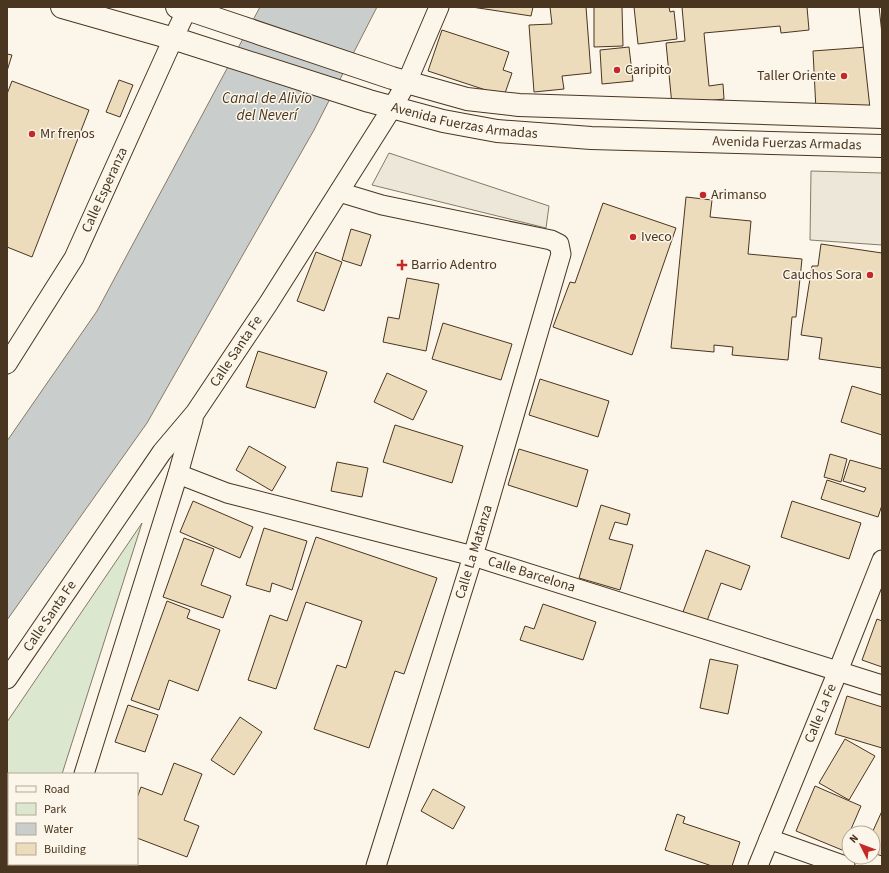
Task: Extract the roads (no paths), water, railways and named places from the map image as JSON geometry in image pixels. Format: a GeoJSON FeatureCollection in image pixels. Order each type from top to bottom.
{"type":"FeatureCollection","features":[{"type":"Feature","properties":{"kind":"street","name":"Avenida Fuerzas Armadas"},"geometry":{"type":"LineString","coordinates":[[62,7],[179,41],[392,108],[443,122],[497,131],[591,138],[882,146]]}},
{"type":"Feature","properties":{"kind":"street","name":"Calle Santa Fe"},"geometry":{"type":"LineString","coordinates":[[7,680],[162,452],[195,413],[268,304],[340,192],[392,108],[399,80],[439,7]]}},
{"type":"Feature","properties":{"kind":"street"},"geometry":{"type":"LineString","coordinates":[[869,7],[882,118]]}},
{"type":"Feature","properties":{"kind":"street","name":"Avenida Fuerzas Armadas"},"geometry":{"type":"LineString","coordinates":[[187,9],[399,80],[467,99],[519,105],[882,118]]}},
{"type":"Feature","properties":{"kind":"street","name":"Calle Esperanza"},"geometry":{"type":"LineString","coordinates":[[7,364],[74,258],[179,41],[187,9]]}},
{"type":"Feature","properties":{"kind":"street","name":"Calle La Matanza"},"geometry":{"type":"LineString","coordinates":[[340,192],[382,205],[551,240],[559,244],[561,254],[473,556],[376,866]]}},
{"type":"Feature","properties":{"kind":"street"},"geometry":{"type":"LineString","coordinates":[[84,773],[178,474],[195,413]]}},
{"type":"Feature","properties":{"kind":"street","name":"Calle Barcelona"},"geometry":{"type":"LineString","coordinates":[[178,474],[227,493],[473,556],[882,685]]}},
{"type":"Feature","properties":{"kind":"street","name":"Calle La Fe"},"geometry":{"type":"LineString","coordinates":[[758,866],[882,560]]}},
{"type":"Feature","properties":{"kind":"street"},"geometry":{"type":"LineString","coordinates":[[769,839],[845,866]]}},
{"type":"Feature","properties":{"kind":"water","name":"Canal de Alivio del Neverí"},"geometry":{"type":"Polygon","coordinates":[[[260,7],[377,7],[314,130],[147,423],[7,620],[7,441],[97,311],[260,7]]]}},
{"type":"Feature","properties":{"kind":"place","name":"Caripito"},"geometry":{"type":"Point","coordinates":[617,70]}},
{"type":"Feature","properties":{"kind":"place","name":"Taller Oriente"},"geometry":{"type":"Point","coordinates":[844,76]}},
{"type":"Feature","properties":{"kind":"place","name":"Mr frenos"},"geometry":{"type":"Point","coordinates":[32,134]}},
{"type":"Feature","properties":{"kind":"place","name":"Arimanso"},"geometry":{"type":"Point","coordinates":[703,195]}},
{"type":"Feature","properties":{"kind":"place","name":"Iveco"},"geometry":{"type":"Point","coordinates":[633,237]}},
{"type":"Feature","properties":{"kind":"place","name":"Barrio Adentro"},"geometry":{"type":"Point","coordinates":[402,265]}},
{"type":"Feature","properties":{"kind":"place","name":"Cauchos Sora"},"geometry":{"type":"Point","coordinates":[870,275]}}]}
